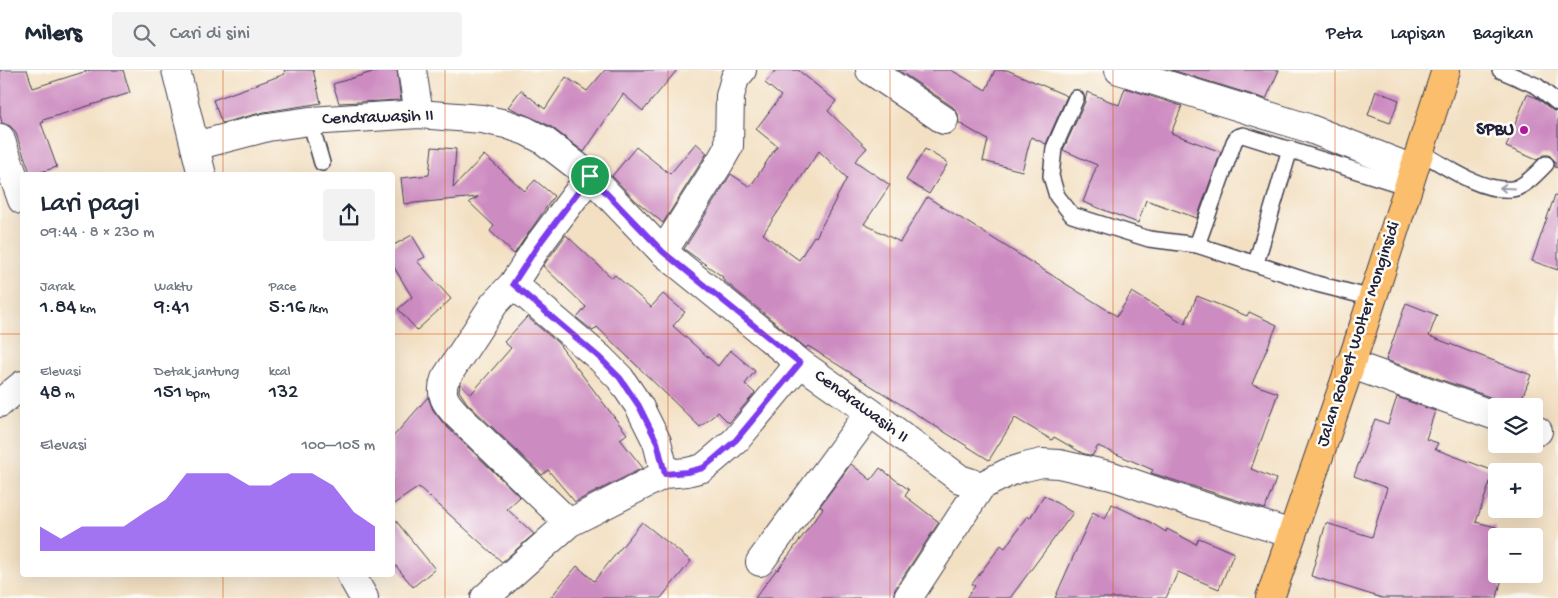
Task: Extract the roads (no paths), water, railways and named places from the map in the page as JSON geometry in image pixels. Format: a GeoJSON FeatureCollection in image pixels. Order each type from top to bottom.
{"type":"FeatureCollection","features":[{"type":"Feature","properties":{"kind":"highway","name":"Jalan Robert Wolter Monginsidi"},"geometry":{"type":"LineString","coordinates":[[1270,598],[1372,298],[1446,70]]}},
{"type":"Feature","properties":{"kind":"street"},"geometry":{"type":"LineString","coordinates":[[176,70],[201,172]]}},
{"type":"Feature","properties":{"kind":"street"},"geometry":{"type":"LineString","coordinates":[[412,70],[419,114]]}},
{"type":"Feature","properties":{"kind":"street"},"geometry":{"type":"LineString","coordinates":[[663,252],[720,162],[728,146],[730,96],[735,78],[742,70]]}},
{"type":"Feature","properties":{"kind":"street"},"geometry":{"type":"LineString","coordinates":[[870,70],[944,120]]}},
{"type":"Feature","properties":{"kind":"street"},"geometry":{"type":"LineString","coordinates":[[1119,70],[1308,128],[1413,169]]}},
{"type":"Feature","properties":{"kind":"street","name":"Cendrawasih II"},"geometry":{"type":"LineString","coordinates":[[195,146],[268,127],[310,121],[419,114],[482,119],[526,131],[543,140],[590,176],[663,252],[800,363],[960,479],[981,486]]}},
{"type":"Feature","properties":{"kind":"street"},"geometry":{"type":"LineString","coordinates":[[0,138],[20,194]]}},
{"type":"Feature","properties":{"kind":"street"},"geometry":{"type":"LineString","coordinates":[[569,523],[456,414],[443,396],[443,386],[448,374],[494,304],[513,284],[537,247],[590,176]]}},
{"type":"Feature","properties":{"kind":"street"},"geometry":{"type":"LineString","coordinates":[[513,284],[600,358],[620,378],[639,406],[657,442],[665,474]]}},
{"type":"Feature","properties":{"kind":"street"},"geometry":{"type":"LineString","coordinates":[[485,598],[569,523],[665,474],[703,468],[736,440],[800,363]]}},
{"type":"Feature","properties":{"kind":"street"},"geometry":{"type":"LineString","coordinates":[[1350,364],[1488,413]]}},
{"type":"Feature","properties":{"kind":"street"},"geometry":{"type":"LineString","coordinates":[[0,402],[20,387]]}},
{"type":"Feature","properties":{"kind":"street"},"geometry":{"type":"LineString","coordinates":[[760,562],[870,412]]}},
{"type":"Feature","properties":{"kind":"street"},"geometry":{"type":"LineString","coordinates":[[908,598],[981,486],[1009,472],[1042,463],[1059,464],[1112,476],[1292,534]]}},
{"type":"Feature","properties":{"kind":"street"},"geometry":{"type":"LineString","coordinates":[[352,577],[364,598]]}},
{"type":"Feature","properties":{"kind":"lane"},"geometry":{"type":"LineString","coordinates":[[1500,70],[1537,86],[1558,104]]}},
{"type":"Feature","properties":{"kind":"lane"},"geometry":{"type":"LineString","coordinates":[[1076,98],[1054,148],[1052,176],[1057,196],[1072,215],[1149,239],[1196,245],[1317,284],[1372,298]]}},
{"type":"Feature","properties":{"kind":"lane"},"geometry":{"type":"LineString","coordinates":[[310,121],[322,163]]}},
{"type":"Feature","properties":{"kind":"lane"},"geometry":{"type":"LineString","coordinates":[[1196,245],[1237,137],[1243,135],[1290,149],[1413,169],[1457,173],[1484,186],[1514,190],[1530,180],[1546,164]]}},
{"type":"Feature","properties":{"kind":"lane"},"geometry":{"type":"LineString","coordinates":[[1256,263],[1290,149]]}},
{"type":"Feature","properties":{"kind":"place","name":"SPBU"},"geometry":{"type":"Point","coordinates":[1524,130]}}]}
